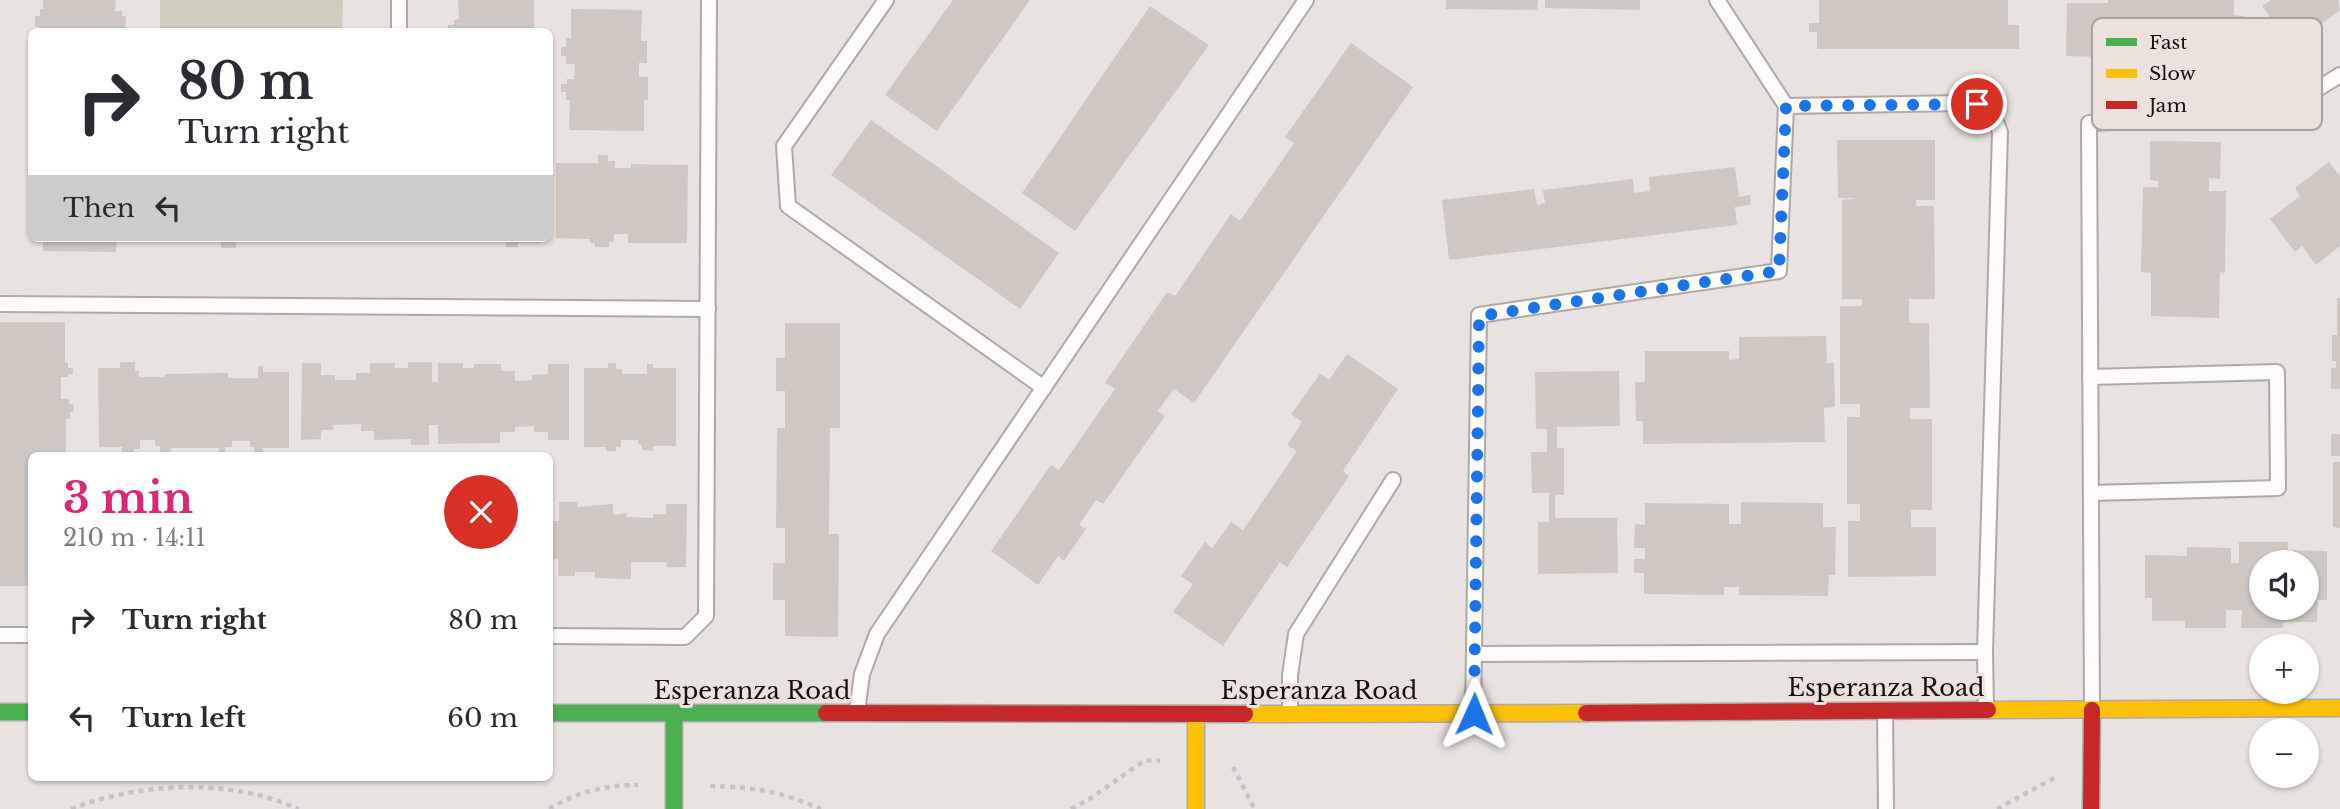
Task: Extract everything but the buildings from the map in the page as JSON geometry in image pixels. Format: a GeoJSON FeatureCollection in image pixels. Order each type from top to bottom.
{"type":"FeatureCollection","features":[{"type":"Feature","properties":{"kind":"street","name":"Esperanza Road"},"geometry":{"type":"LineString","coordinates":[[553,713],[1474,714],[2340,708]]}},
{"type":"Feature","properties":{"kind":"street"},"geometry":{"type":"LineString","coordinates":[[2091,809],[2092,710]]}},
{"type":"Feature","properties":{"kind":"street"},"geometry":{"type":"LineString","coordinates":[[0,712],[28,712]]}},
{"type":"Feature","properties":{"kind":"street"},"geometry":{"type":"LineString","coordinates":[[674,714],[674,809]]}},
{"type":"Feature","properties":{"kind":"street"},"geometry":{"type":"LineString","coordinates":[[1196,714],[1196,809]]}},
{"type":"Feature","properties":{"kind":"lane"},"geometry":{"type":"LineString","coordinates":[[398,0],[399,28]]}},
{"type":"Feature","properties":{"kind":"lane"},"geometry":{"type":"LineString","coordinates":[[553,636],[685,637],[706,616],[709,0]]}},
{"type":"Feature","properties":{"kind":"lane"},"geometry":{"type":"LineString","coordinates":[[886,0],[784,146],[788,206],[1044,388]]}},
{"type":"Feature","properties":{"kind":"lane"},"geometry":{"type":"LineString","coordinates":[[857,713],[862,674],[877,634],[1306,0]]}},
{"type":"Feature","properties":{"kind":"lane"},"geometry":{"type":"LineString","coordinates":[[1474,714],[1479,316],[1779,271],[1786,106],[1717,0]]}},
{"type":"Feature","properties":{"kind":"lane"},"geometry":{"type":"LineString","coordinates":[[2322,86],[2340,75]]}},
{"type":"Feature","properties":{"kind":"lane"},"geometry":{"type":"LineString","coordinates":[[1786,106],[1977,104],[1994,116],[2000,132],[1985,652],[1986,710]]}},
{"type":"Feature","properties":{"kind":"lane"},"geometry":{"type":"LineString","coordinates":[[2092,123],[2089,123],[2092,710]]}},
{"type":"Feature","properties":{"kind":"lane"},"geometry":{"type":"LineString","coordinates":[[0,304],[708,309]]}},
{"type":"Feature","properties":{"kind":"lane"},"geometry":{"type":"LineString","coordinates":[[2090,377],[2277,372],[2278,488],[2091,494]]}},
{"type":"Feature","properties":{"kind":"lane"},"geometry":{"type":"LineString","coordinates":[[1290,713],[1290,675],[1296,634],[1393,481]]}},
{"type":"Feature","properties":{"kind":"lane"},"geometry":{"type":"LineString","coordinates":[[0,635],[28,635]]}},
{"type":"Feature","properties":{"kind":"lane"},"geometry":{"type":"LineString","coordinates":[[1475,654],[1985,652]]}},
{"type":"Feature","properties":{"kind":"lane"},"geometry":{"type":"LineString","coordinates":[[1885,710],[1886,809]]}},
{"type":"Feature","properties":{"kind":"path"},"geometry":{"type":"LineString","coordinates":[[71,809],[99,798],[194,786],[231,790],[299,809]]}},
{"type":"Feature","properties":{"kind":"shaded area"},"geometry":{"type":"Polygon","coordinates":[[[160,0],[343,0],[342,28],[160,28],[160,0]]]}},
{"type":"Feature","properties":{"kind":"traffic: fast"},"geometry":{"type":"LineString","coordinates":[[0,712],[28,712]]}},
{"type":"Feature","properties":{"kind":"traffic: fast"},"geometry":{"type":"LineString","coordinates":[[553,713],[826,713]]}},
{"type":"Feature","properties":{"kind":"traffic: fast"},"geometry":{"type":"LineString","coordinates":[[674,714],[674,809]]}},
{"type":"Feature","properties":{"kind":"traffic: slow"},"geometry":{"type":"LineString","coordinates":[[1988,710],[2340,708]]}},
{"type":"Feature","properties":{"kind":"traffic: slow"},"geometry":{"type":"LineString","coordinates":[[1245,714],[1586,713]]}},
{"type":"Feature","properties":{"kind":"traffic: slow"},"geometry":{"type":"LineString","coordinates":[[1196,714],[1196,809]]}},
{"type":"Feature","properties":{"kind":"traffic: jam"},"geometry":{"type":"LineString","coordinates":[[1586,713],[1988,710]]}},
{"type":"Feature","properties":{"kind":"traffic: jam"},"geometry":{"type":"LineString","coordinates":[[2091,809],[2092,710]]}},
{"type":"Feature","properties":{"kind":"traffic: jam"},"geometry":{"type":"LineString","coordinates":[[826,713],[1245,714]]}},
{"type":"Feature","properties":{"kind":"route"},"geometry":{"type":"LineString","coordinates":[[1474,714],[1479,316],[1779,271],[1786,106],[1977,104]]}}]}
